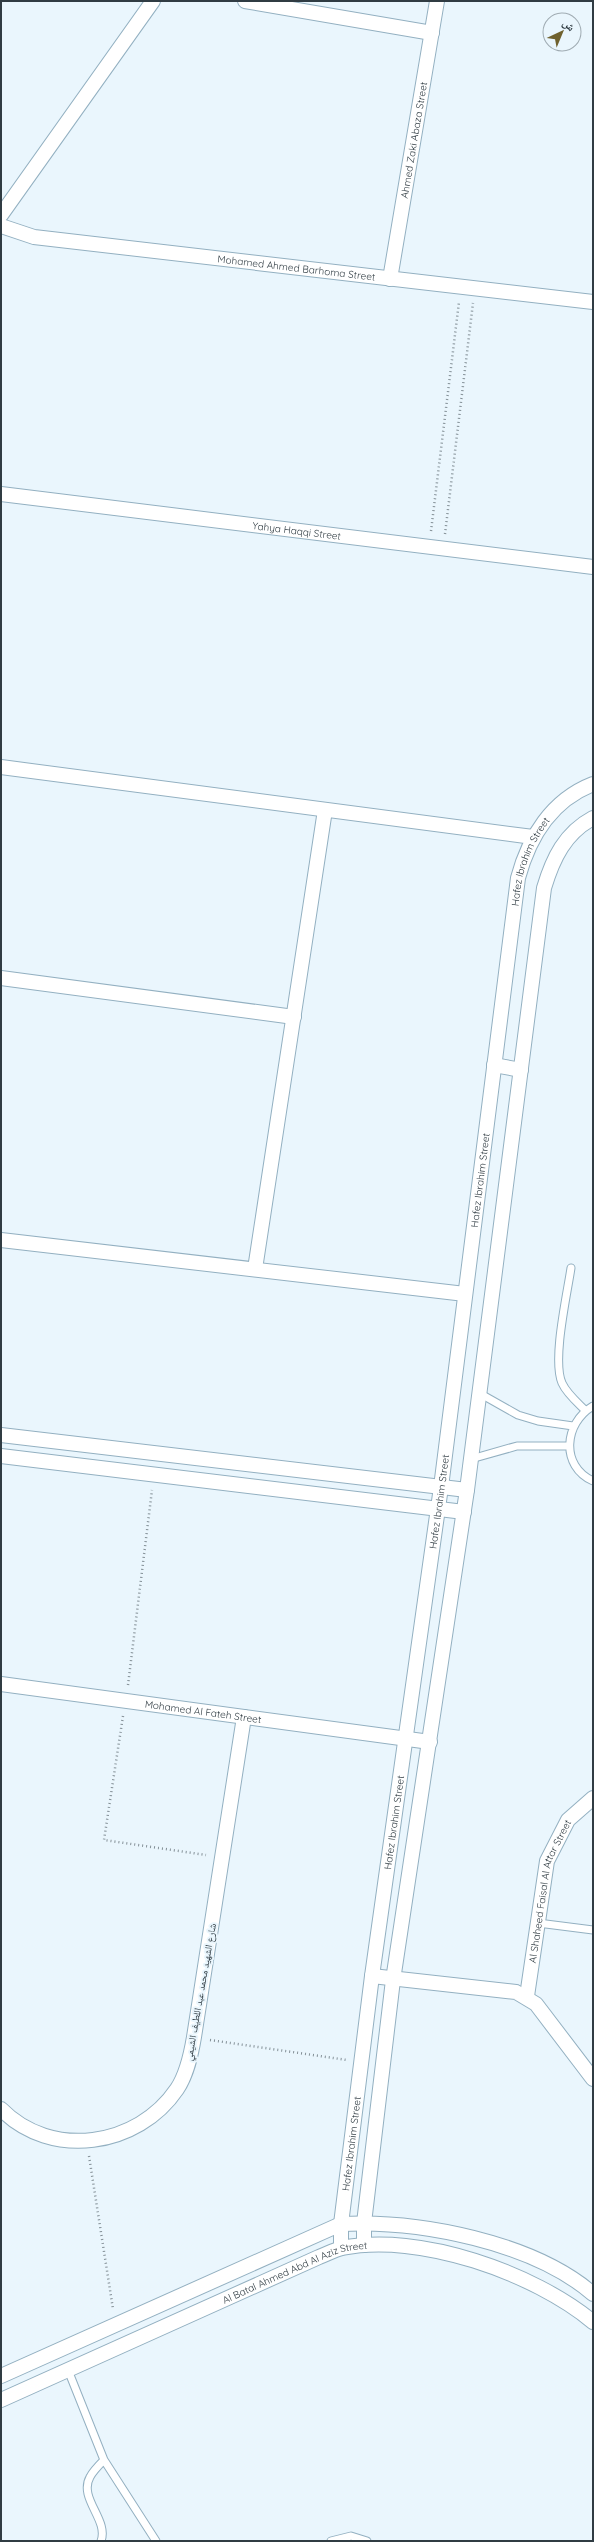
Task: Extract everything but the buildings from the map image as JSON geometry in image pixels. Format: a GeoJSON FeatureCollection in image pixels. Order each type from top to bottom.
{"type":"FeatureCollection","features":[{"type":"Feature","properties":{"kind":"street"},"geometry":{"type":"LineString","coordinates":[[1,215],[154,1]]}},
{"type":"Feature","properties":{"kind":"street"},"geometry":{"type":"LineString","coordinates":[[245,1],[432,33]]}},
{"type":"Feature","properties":{"kind":"street","name":"Ahmed Zaki Abaza Street"},"geometry":{"type":"LineString","coordinates":[[390,278],[437,1]]}},
{"type":"Feature","properties":{"kind":"street","name":"Mohamed Ahmed Barhoma Street"},"geometry":{"type":"LineString","coordinates":[[1,226],[34,237],[593,302]]}},
{"type":"Feature","properties":{"kind":"street","name":"Yahya Haqqi Street"},"geometry":{"type":"LineString","coordinates":[[1,494],[593,567]]}},
{"type":"Feature","properties":{"kind":"street"},"geometry":{"type":"LineString","coordinates":[[1,767],[533,837]]}},
{"type":"Feature","properties":{"kind":"street","name":"Hafez Ibrahim Street"},"geometry":{"type":"LineString","coordinates":[[341,2248],[341,2224],[372,1976],[441,1487],[518,878],[524,854],[542,822],[565,801],[593,784]]}},
{"type":"Feature","properties":{"kind":"street"},"geometry":{"type":"LineString","coordinates":[[255,1269],[325,810]]}},
{"type":"Feature","properties":{"kind":"street","name":"Hafez Ibrahim Street"},"geometry":{"type":"LineString","coordinates":[[364,2245],[364,2223],[393,1980],[464,1512],[544,888],[552,862],[566,839],[593,818]]}},
{"type":"Feature","properties":{"kind":"street"},"geometry":{"type":"LineString","coordinates":[[1,978],[294,1017]]}},
{"type":"Feature","properties":{"kind":"street"},"geometry":{"type":"LineString","coordinates":[[494,1065],[521,1070]]}},
{"type":"Feature","properties":{"kind":"street"},"geometry":{"type":"LineString","coordinates":[[1,1240],[465,1294]]}},
{"type":"Feature","properties":{"kind":"street"},"geometry":{"type":"LineString","coordinates":[[1,1435],[467,1490]]}},
{"type":"Feature","properties":{"kind":"street"},"geometry":{"type":"LineString","coordinates":[[1,1456],[464,1512]]}},
{"type":"Feature","properties":{"kind":"street","name":"Mohamed Al Fateh Street"},"geometry":{"type":"LineString","coordinates":[[1,1684],[430,1742]]}},
{"type":"Feature","properties":{"kind":"street","name":"شارع الشهيد محمد عبد اللطيف الشيمي"},"geometry":{"type":"LineString","coordinates":[[1,2109],[31,2131],[58,2140],[86,2142],[113,2137],[138,2126],[160,2110],[177,2088],[189,2064],[194,2037],[244,1717]]}},
{"type":"Feature","properties":{"kind":"street","name":"Al Shaheed Faisal Al Attar Street"},"geometry":{"type":"LineString","coordinates":[[526,1996],[547,1861],[568,1820],[593,1798]]}},
{"type":"Feature","properties":{"kind":"street"},"geometry":{"type":"LineString","coordinates":[[372,1976],[393,1980],[516,1992],[526,1996],[536,2004],[593,2079]]}},
{"type":"Feature","properties":{"kind":"street"},"geometry":{"type":"LineString","coordinates":[[1,2376],[341,2224],[364,2223],[461,2235],[505,2247],[549,2266],[593,2294]]}},
{"type":"Feature","properties":{"kind":"street","name":"Al Batal Ahmed Abd Al Aziz Street"},"geometry":{"type":"LineString","coordinates":[[1,2400],[341,2248],[364,2245],[403,2247],[441,2252],[479,2262],[515,2275],[550,2293],[593,2322]]}},
{"type":"Feature","properties":{"kind":"lane"},"geometry":{"type":"LineString","coordinates":[[571,1268],[558,1364],[562,1383],[567,1392],[586,1411]]}},
{"type":"Feature","properties":{"kind":"lane"},"geometry":{"type":"LineString","coordinates":[[479,1394],[518,1415],[538,1421],[573,1426]]}},
{"type":"Feature","properties":{"kind":"lane"},"geometry":{"type":"LineString","coordinates":[[593,1406],[586,1411],[573,1426],[569,1446],[575,1465],[581,1473],[593,1482]]}},
{"type":"Feature","properties":{"kind":"lane"},"geometry":{"type":"LineString","coordinates":[[471,1459],[516,1446],[569,1446]]}},
{"type":"Feature","properties":{"kind":"lane"},"geometry":{"type":"LineString","coordinates":[[538,1923],[593,1930]]}},
{"type":"Feature","properties":{"kind":"lane"},"geometry":{"type":"LineString","coordinates":[[68,2370],[104,2460],[156,2541]]}},
{"type":"Feature","properties":{"kind":"lane"},"geometry":{"type":"LineString","coordinates":[[101,2541],[101,2528],[87,2488],[89,2478],[104,2460]]}},
{"type":"Feature","properties":{"kind":"lane"},"geometry":{"type":"LineString","coordinates":[[331,2541],[352,2536],[367,2541]]}},
{"type":"Feature","properties":{"kind":"path"},"geometry":{"type":"LineString","coordinates":[[436,548],[461,287]]}},
{"type":"Feature","properties":{"kind":"path"},"geometry":{"type":"LineString","coordinates":[[436,548],[475,288]]}},
{"type":"Feature","properties":{"kind":"path"},"geometry":{"type":"LineString","coordinates":[[154,1475],[126,1701],[104,1840],[222,1857]]}},
{"type":"Feature","properties":{"kind":"path"},"geometry":{"type":"LineString","coordinates":[[194,2037],[361,2062]]}},
{"type":"Feature","properties":{"kind":"path"},"geometry":{"type":"LineString","coordinates":[[86,2142],[116,2324]]}}]}
